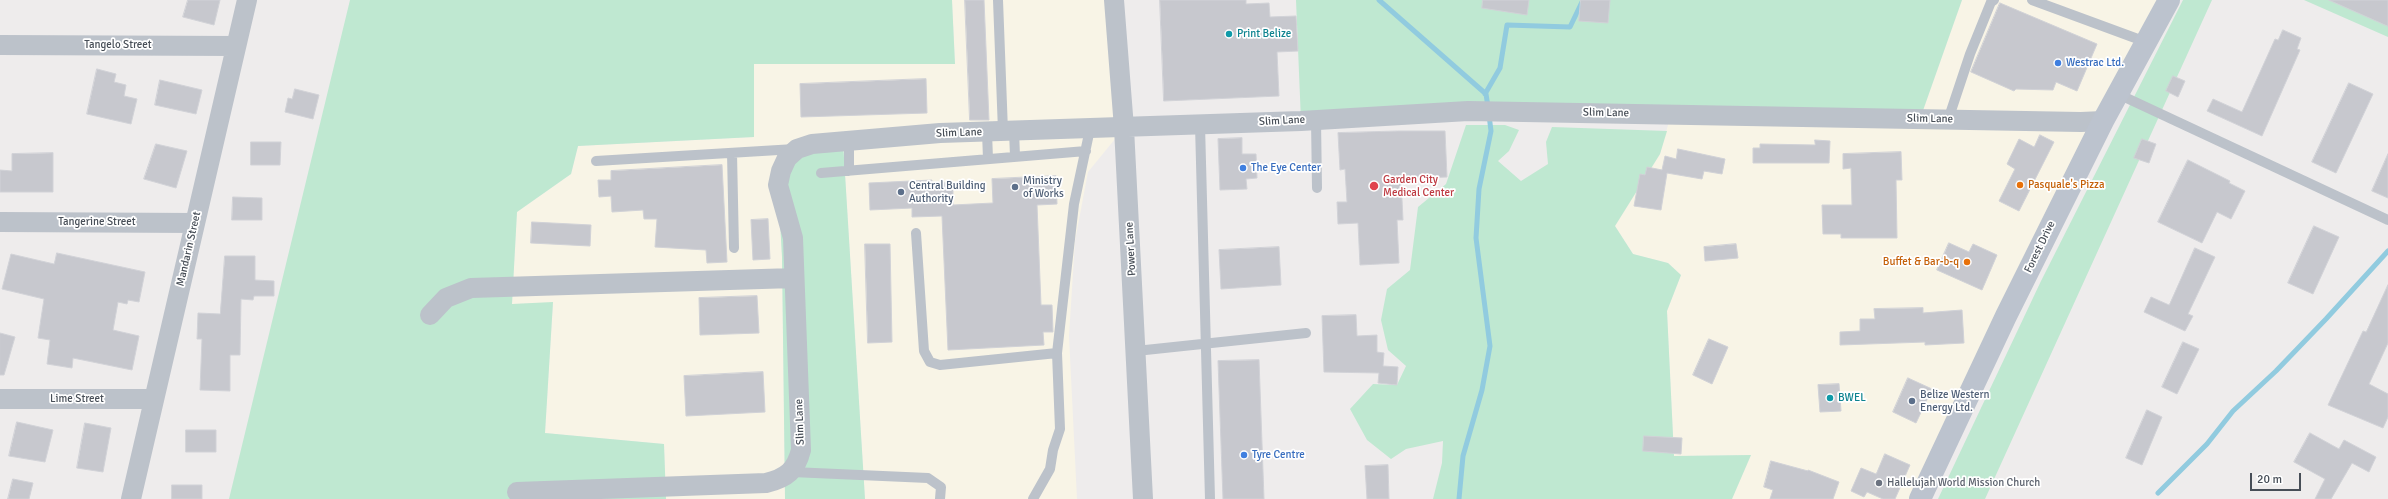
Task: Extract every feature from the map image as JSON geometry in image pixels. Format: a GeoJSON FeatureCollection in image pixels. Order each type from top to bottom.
{"type":"FeatureCollection","features":[{"type":"Feature","properties":{"kind":"main road","name":"Forest Drive"},"geometry":{"type":"LineString","coordinates":[[1920,499],[2006,316],[2103,121],[2169,0]]}},
{"type":"Feature","properties":{"kind":"street","name":"Mandarin Street"},"geometry":{"type":"LineString","coordinates":[[131,499],[246,0]]}},
{"type":"Feature","properties":{"kind":"street","name":"Power Lane"},"geometry":{"type":"LineString","coordinates":[[1114,0],[1124,128],[1143,499]]}},
{"type":"Feature","properties":{"kind":"street","name":"Tangelo Street"},"geometry":{"type":"LineString","coordinates":[[0,45],[236,46]]}},
{"type":"Feature","properties":{"kind":"street","name":"Slim Lane"},"geometry":{"type":"LineString","coordinates":[[792,472],[797,464],[802,450],[793,238],[778,185],[781,170],[787,158],[797,148],[812,144],[849,140],[1001,131],[1200,125],[1477,111],[1948,120],[2103,121]]}},
{"type":"Feature","properties":{"kind":"street","name":"Tangerine Street"},"geometry":{"type":"LineString","coordinates":[[0,222],[195,223]]}},
{"type":"Feature","properties":{"kind":"street"},"geometry":{"type":"LineString","coordinates":[[430,315],[446,298],[471,288],[794,278]]}},
{"type":"Feature","properties":{"kind":"street","name":"Lime Street"},"geometry":{"type":"LineString","coordinates":[[0,399],[154,399]]}},
{"type":"Feature","properties":{"kind":"street"},"geometry":{"type":"LineString","coordinates":[[517,492],[766,483],[777,481],[792,472]]}},
{"type":"Feature","properties":{"kind":"lane"},"geometry":{"type":"LineString","coordinates":[[988,159],[1001,131],[998,0]]}},
{"type":"Feature","properties":{"kind":"lane"},"geometry":{"type":"LineString","coordinates":[[1948,120],[1970,54],[1991,2],[1994,0]]}},
{"type":"Feature","properties":{"kind":"lane"},"geometry":{"type":"LineString","coordinates":[[2032,0],[2146,42]]}},
{"type":"Feature","properties":{"kind":"lane"},"geometry":{"type":"LineString","coordinates":[[2118,94],[2388,220]]}},
{"type":"Feature","properties":{"kind":"lane"},"geometry":{"type":"LineString","coordinates":[[1316,120],[1317,188]]}},
{"type":"Feature","properties":{"kind":"lane"},"geometry":{"type":"LineString","coordinates":[[1200,125],[1210,499]]}},
{"type":"Feature","properties":{"kind":"lane"},"geometry":{"type":"LineString","coordinates":[[1033,499],[1050,469],[1053,450],[1060,429],[1057,353],[1074,204],[1090,129]]}},
{"type":"Feature","properties":{"kind":"lane"},"geometry":{"type":"LineString","coordinates":[[1001,131],[1015,156]]}},
{"type":"Feature","properties":{"kind":"lane"},"geometry":{"type":"LineString","coordinates":[[849,140],[849,171]]}},
{"type":"Feature","properties":{"kind":"lane"},"geometry":{"type":"LineString","coordinates":[[596,161],[797,148]]}},
{"type":"Feature","properties":{"kind":"lane"},"geometry":{"type":"LineString","coordinates":[[821,173],[1086,151]]}},
{"type":"Feature","properties":{"kind":"lane"},"geometry":{"type":"LineString","coordinates":[[732,153],[734,248]]}},
{"type":"Feature","properties":{"kind":"lane"},"geometry":{"type":"LineString","coordinates":[[916,233],[924,351],[930,362],[940,365],[1057,353]]}},
{"type":"Feature","properties":{"kind":"lane"},"geometry":{"type":"LineString","coordinates":[[1136,351],[1306,333]]}},
{"type":"Feature","properties":{"kind":"lane"},"geometry":{"type":"LineString","coordinates":[[792,472],[928,478],[941,487],[940,499]]}},
{"type":"Feature","properties":{"kind":"shaded area"},"geometry":{"type":"Polygon","coordinates":[[[952,0],[1112,0],[1124,128],[1088,172],[1075,241],[1069,336],[1077,499],[865,499],[843,142],[778,185],[782,257],[785,499],[666,499],[664,444],[545,433],[553,303],[512,304],[517,212],[571,174],[578,146],[754,137],[754,64],[955,64],[952,0]]]}},
{"type":"Feature","properties":{"kind":"shaded area"},"geometry":{"type":"Polygon","coordinates":[[[1962,0],[2169,0],[1920,499],[1732,499],[1751,455],[1674,456],[1667,311],[1681,275],[1668,263],[1633,254],[1615,226],[1660,154],[1671,114],[1920,119],[1962,0]]]}},
{"type":"Feature","properties":{"kind":"green space"},"geometry":{"type":"Polygon","coordinates":[[[350,0],[952,0],[955,64],[754,64],[754,137],[578,146],[571,174],[517,212],[512,304],[553,302],[545,433],[664,444],[666,499],[229,499],[350,0]]]}},
{"type":"Feature","properties":{"kind":"green space"},"geometry":{"type":"Polygon","coordinates":[[[1296,0],[1962,0],[1920,119],[1301,121],[1296,0]]]}},
{"type":"Feature","properties":{"kind":"green space"},"geometry":{"type":"Polygon","coordinates":[[[2183,0],[2212,0],[1985,499],[1938,499],[2041,281],[2183,0]]]}},
{"type":"Feature","properties":{"kind":"green space"},"geometry":{"type":"Polygon","coordinates":[[[2304,0],[2388,0],[2388,37],[2304,0]]]}},
{"type":"Feature","properties":{"kind":"green space"},"geometry":{"type":"Polygon","coordinates":[[[1466,125],[1505,125],[1519,130],[1509,151],[1498,161],[1521,181],[1548,164],[1546,142],[1552,127],[1667,131],[1660,154],[1615,226],[1633,254],[1668,263],[1681,275],[1667,311],[1674,456],[1751,455],[1732,499],[1433,499],[1442,463],[1443,441],[1406,449],[1391,459],[1367,440],[1350,409],[1373,384],[1397,385],[1406,366],[1388,350],[1381,320],[1387,289],[1410,270],[1418,207],[1446,184],[1466,125]]]}},
{"type":"Feature","properties":{"kind":"green space"},"geometry":{"type":"Polygon","coordinates":[[[843,141],[865,499],[785,499],[782,257],[778,185],[787,158],[843,141]]]}},
{"type":"Feature","properties":{"kind":"building"},"geometry":{"type":"Polygon","coordinates":[[[188,0],[220,0],[214,25],[183,17],[188,0]]]}},
{"type":"Feature","properties":{"kind":"building"},"geometry":{"type":"Polygon","coordinates":[[[965,0],[984,0],[989,120],[970,120],[965,0]]]}},
{"type":"Feature","properties":{"kind":"building","name":"Print Belize"},"geometry":{"type":"Polygon","coordinates":[[[1160,0],[1246,0],[1246,4],[1269,3],[1270,17],[1296,16],[1298,51],[1277,52],[1279,96],[1164,101],[1160,0]]]}},
{"type":"Feature","properties":{"kind":"building"},"geometry":{"type":"Polygon","coordinates":[[[1483,0],[1529,0],[1527,15],[1482,8],[1483,0]]]}},
{"type":"Feature","properties":{"kind":"building"},"geometry":{"type":"Polygon","coordinates":[[[1581,0],[1610,0],[1608,23],[1579,21],[1581,0]]]}},
{"type":"Feature","properties":{"kind":"building"},"geometry":{"type":"Polygon","coordinates":[[[2329,0],[2388,0],[2388,26],[2329,0]]]}},
{"type":"Feature","properties":{"kind":"building"},"geometry":{"type":"Polygon","coordinates":[[[2000,3],[2097,44],[2077,91],[2056,82],[2053,90],[2016,89],[2014,91],[1971,72],[2000,3]]]}},
{"type":"Feature","properties":{"kind":"building"},"geometry":{"type":"Polygon","coordinates":[[[2283,30],[2301,38],[2297,49],[2300,50],[2262,136],[2207,111],[2213,99],[2242,112],[2275,39],[2278,40],[2283,30]]]}},
{"type":"Feature","properties":{"kind":"building"},"geometry":{"type":"Polygon","coordinates":[[[97,69],[116,74],[114,82],[126,85],[124,96],[137,99],[131,124],[87,114],[97,69]]]}},
{"type":"Feature","properties":{"kind":"building"},"geometry":{"type":"Polygon","coordinates":[[[2173,76],[2185,81],[2178,97],[2166,91],[2173,76]]]}},
{"type":"Feature","properties":{"kind":"building"},"geometry":{"type":"Polygon","coordinates":[[[926,79],[927,113],[801,117],[800,84],[926,79]]]}},
{"type":"Feature","properties":{"kind":"building"},"geometry":{"type":"Polygon","coordinates":[[[160,80],[202,90],[196,114],[155,105],[160,80]]]}},
{"type":"Feature","properties":{"kind":"building"},"geometry":{"type":"Polygon","coordinates":[[[2349,83],[2373,94],[2336,173],[2312,162],[2349,83]]]}},
{"type":"Feature","properties":{"kind":"building"},"geometry":{"type":"Polygon","coordinates":[[[295,89],[319,95],[313,119],[285,112],[288,98],[292,99],[295,89]]]}},
{"type":"Feature","properties":{"kind":"building"},"geometry":{"type":"Polygon","coordinates":[[[1445,131],[1447,177],[1401,179],[1403,220],[1397,220],[1399,263],[1360,265],[1358,223],[1338,224],[1337,202],[1347,202],[1345,169],[1340,170],[1338,133],[1445,131]]]}},
{"type":"Feature","properties":{"kind":"building","name":"Pasquale's Pizza"},"geometry":{"type":"Polygon","coordinates":[[[2040,135],[2054,142],[2019,211],[1999,201],[2015,169],[2007,164],[2019,139],[2034,147],[2040,135]]]}},
{"type":"Feature","properties":{"kind":"building"},"geometry":{"type":"Polygon","coordinates":[[[1242,138],[1242,154],[1256,154],[1257,178],[1246,179],[1247,189],[1220,190],[1218,139],[1242,138]]]}},
{"type":"Feature","properties":{"kind":"building"},"geometry":{"type":"Polygon","coordinates":[[[2142,139],[2156,144],[2149,163],[2134,158],[2142,139]]]}},
{"type":"Feature","properties":{"kind":"building"},"geometry":{"type":"Polygon","coordinates":[[[1815,140],[1830,141],[1829,163],[1753,163],[1753,148],[1760,148],[1760,144],[1815,145],[1815,140]]]}},
{"type":"Feature","properties":{"kind":"building"},"geometry":{"type":"Polygon","coordinates":[[[251,142],[281,142],[280,165],[251,165],[251,142]]]}},
{"type":"Feature","properties":{"kind":"building"},"geometry":{"type":"Polygon","coordinates":[[[156,144],[187,151],[176,188],[144,179],[156,144]]]}},
{"type":"Feature","properties":{"kind":"building"},"geometry":{"type":"Polygon","coordinates":[[[1678,149],[1725,159],[1722,174],[1704,171],[1702,179],[1667,173],[1661,210],[1634,206],[1640,174],[1645,175],[1647,167],[1662,170],[1665,156],[1676,159],[1678,149]]]}},
{"type":"Feature","properties":{"kind":"building"},"geometry":{"type":"Polygon","coordinates":[[[1901,152],[1902,180],[1896,180],[1897,238],[1841,238],[1841,234],[1823,234],[1822,205],[1852,205],[1851,168],[1843,169],[1843,154],[1901,152]]]}},
{"type":"Feature","properties":{"kind":"building"},"geometry":{"type":"Polygon","coordinates":[[[53,153],[53,192],[0,192],[0,170],[12,171],[12,154],[53,153]]]}},
{"type":"Feature","properties":{"kind":"building"},"geometry":{"type":"Polygon","coordinates":[[[2388,154],[2388,198],[2372,191],[2388,154]]]}},
{"type":"Feature","properties":{"kind":"building"},"geometry":{"type":"Polygon","coordinates":[[[2188,160],[2230,181],[2229,183],[2245,191],[2231,219],[2217,212],[2202,243],[2158,222],[2188,160]]]}},
{"type":"Feature","properties":{"kind":"building"},"geometry":{"type":"Polygon","coordinates":[[[722,165],[727,262],[707,263],[706,250],[655,247],[657,219],[644,219],[643,210],[612,212],[611,196],[599,197],[598,180],[611,180],[611,171],[722,165]]]}},
{"type":"Feature","properties":{"kind":"building"},"geometry":{"type":"Polygon","coordinates":[[[1056,176],[1057,204],[1037,205],[1041,305],[1052,305],[1053,332],[1043,332],[1044,345],[948,350],[942,216],[912,217],[912,208],[870,210],[869,183],[932,180],[932,183],[953,182],[953,205],[993,203],[992,179],[1056,176]]]}},
{"type":"Feature","properties":{"kind":"building"},"geometry":{"type":"Polygon","coordinates":[[[233,197],[262,198],[262,220],[232,220],[233,197]]]}},
{"type":"Feature","properties":{"kind":"building"},"geometry":{"type":"Polygon","coordinates":[[[768,219],[770,259],[753,260],[751,220],[768,219]]]}},
{"type":"Feature","properties":{"kind":"building"},"geometry":{"type":"Polygon","coordinates":[[[532,222],[591,225],[590,246],[531,243],[532,222]]]}},
{"type":"Feature","properties":{"kind":"building"},"geometry":{"type":"Polygon","coordinates":[[[2314,226],[2339,237],[2313,294],[2288,283],[2314,226]]]}},
{"type":"Feature","properties":{"kind":"building","name":"Buffet & Bar-b-q"},"geometry":{"type":"Polygon","coordinates":[[[1949,243],[1969,252],[1973,244],[1997,255],[1982,290],[1937,270],[1949,243]]]}},
{"type":"Feature","properties":{"kind":"building"},"geometry":{"type":"Polygon","coordinates":[[[865,244],[890,244],[892,342],[868,343],[865,244]]]}},
{"type":"Feature","properties":{"kind":"building"},"geometry":{"type":"Polygon","coordinates":[[[1736,244],[1738,258],[1705,261],[1704,247],[1736,244]]]}},
{"type":"Feature","properties":{"kind":"building"},"geometry":{"type":"Polygon","coordinates":[[[1279,247],[1281,285],[1221,289],[1219,250],[1279,247]]]}},
{"type":"Feature","properties":{"kind":"building"},"geometry":{"type":"Polygon","coordinates":[[[2195,248],[2215,257],[2188,314],[2193,316],[2185,331],[2144,312],[2151,297],[2169,305],[2195,248]]]}},
{"type":"Feature","properties":{"kind":"building"},"geometry":{"type":"Polygon","coordinates":[[[57,253],[145,272],[139,302],[128,300],[127,304],[118,302],[113,330],[139,336],[132,370],[73,358],[72,368],[47,364],[50,340],[38,338],[44,299],[2,289],[11,254],[54,264],[57,253]]]}},
{"type":"Feature","properties":{"kind":"building"},"geometry":{"type":"Polygon","coordinates":[[[225,256],[255,256],[255,280],[274,281],[274,296],[254,296],[253,300],[241,299],[240,355],[230,355],[230,391],[200,390],[202,339],[197,339],[198,313],[220,314],[225,256]]]}},
{"type":"Feature","properties":{"kind":"building"},"geometry":{"type":"Polygon","coordinates":[[[2388,285],[2388,343],[2369,384],[2388,394],[2388,417],[2383,428],[2328,405],[2363,331],[2366,332],[2388,285]]]}},
{"type":"Feature","properties":{"kind":"building"},"geometry":{"type":"Polygon","coordinates":[[[757,296],[759,333],[700,335],[699,298],[757,296]]]}},
{"type":"Feature","properties":{"kind":"building"},"geometry":{"type":"Polygon","coordinates":[[[1923,308],[1923,313],[1962,310],[1964,343],[1925,345],[1925,342],[1840,345],[1840,332],[1860,331],[1860,319],[1875,319],[1874,309],[1923,308]]]}},
{"type":"Feature","properties":{"kind":"building"},"geometry":{"type":"Polygon","coordinates":[[[1356,315],[1357,336],[1377,335],[1377,352],[1384,353],[1383,366],[1398,367],[1397,385],[1378,383],[1379,373],[1324,372],[1322,316],[1356,315]]]}},
{"type":"Feature","properties":{"kind":"building"},"geometry":{"type":"Polygon","coordinates":[[[0,333],[15,337],[4,375],[0,375],[0,333]]]}},
{"type":"Feature","properties":{"kind":"building"},"geometry":{"type":"Polygon","coordinates":[[[1709,339],[1728,347],[1712,384],[1693,375],[1709,339]]]}},
{"type":"Feature","properties":{"kind":"building"},"geometry":{"type":"Polygon","coordinates":[[[2183,342],[2199,349],[2177,394],[2162,387],[2183,342]]]}},
{"type":"Feature","properties":{"kind":"building"},"geometry":{"type":"Polygon","coordinates":[[[1259,360],[1264,499],[1223,499],[1218,361],[1259,360]]]}},
{"type":"Feature","properties":{"kind":"building"},"geometry":{"type":"Polygon","coordinates":[[[763,372],[765,412],[686,416],[684,376],[763,372]]]}},
{"type":"Feature","properties":{"kind":"building","name":"Belize Western Energy Ltd."},"geometry":{"type":"Polygon","coordinates":[[[1908,378],[1932,389],[1916,423],[1893,412],[1908,378]]]}},
{"type":"Feature","properties":{"kind":"building","name":"BWEL"},"geometry":{"type":"Polygon","coordinates":[[[1839,384],[1841,411],[1820,412],[1818,385],[1839,384]]]}},
{"type":"Feature","properties":{"kind":"building"},"geometry":{"type":"Polygon","coordinates":[[[2147,410],[2162,417],[2142,465],[2126,458],[2147,410]]]}},
{"type":"Feature","properties":{"kind":"building"},"geometry":{"type":"Polygon","coordinates":[[[17,422],[53,430],[45,462],[9,456],[17,422]]]}},
{"type":"Feature","properties":{"kind":"building"},"geometry":{"type":"Polygon","coordinates":[[[85,423],[111,428],[103,472],[77,468],[85,423]]]}},
{"type":"Feature","properties":{"kind":"building"},"geometry":{"type":"Polygon","coordinates":[[[186,430],[216,430],[216,452],[186,452],[186,430]]]}},
{"type":"Feature","properties":{"kind":"building"},"geometry":{"type":"Polygon","coordinates":[[[2310,433],[2339,449],[2344,440],[2376,457],[2369,472],[2352,463],[2331,499],[2315,499],[2325,479],[2294,462],[2310,433]]]}},
{"type":"Feature","properties":{"kind":"building"},"geometry":{"type":"Polygon","coordinates":[[[1644,436],[1682,438],[1681,454],[1643,451],[1644,436]]]}},
{"type":"Feature","properties":{"kind":"building","name":"Hallelujah World Mission Church"},"geometry":{"type":"Polygon","coordinates":[[[1885,454],[1910,465],[1895,499],[1883,499],[1867,492],[1864,497],[1851,491],[1861,468],[1876,474],[1885,454]]]}},
{"type":"Feature","properties":{"kind":"building"},"geometry":{"type":"Polygon","coordinates":[[[1771,461],[1808,470],[1839,482],[1833,499],[1770,499],[1773,490],[1764,487],[1771,461]]]}},
{"type":"Feature","properties":{"kind":"building"},"geometry":{"type":"Polygon","coordinates":[[[1388,465],[1389,499],[1367,499],[1365,466],[1388,465]]]}},
{"type":"Feature","properties":{"kind":"building"},"geometry":{"type":"Polygon","coordinates":[[[13,479],[33,483],[29,499],[8,499],[13,479]]]}},
{"type":"Feature","properties":{"kind":"building"},"geometry":{"type":"Polygon","coordinates":[[[172,485],[202,485],[202,499],[172,499],[172,485]]]}},
{"type":"Feature","properties":{"kind":"waterway"},"geometry":{"type":"LineString","coordinates":[[1379,0],[1486,94],[1488,107]]}},
{"type":"Feature","properties":{"kind":"waterway"},"geometry":{"type":"LineString","coordinates":[[1485,94],[1500,68],[1507,25],[1570,27],[1583,0]]}},
{"type":"Feature","properties":{"kind":"waterway"},"geometry":{"type":"LineString","coordinates":[[1459,499],[1463,456],[1482,390],[1490,346],[1476,238],[1479,189],[1491,131],[1489,115]]}},
{"type":"Feature","properties":{"kind":"waterway"},"geometry":{"type":"LineString","coordinates":[[2158,493],[2207,444],[2233,411],[2276,371],[2388,251]]}},
{"type":"Feature","properties":{"kind":"place","name":"Print Belize"},"geometry":{"type":"Point","coordinates":[1229,34]}},
{"type":"Feature","properties":{"kind":"place","name":"Westrac Ltd."},"geometry":{"type":"Point","coordinates":[2058,63]}},
{"type":"Feature","properties":{"kind":"place","name":"The Eye Center"},"geometry":{"type":"Point","coordinates":[1243,168]}},
{"type":"Feature","properties":{"kind":"place","name":"Pasquale's Pizza"},"geometry":{"type":"Point","coordinates":[2020,185]}},
{"type":"Feature","properties":{"kind":"place","name":"Garden City Medical Center"},"geometry":{"type":"Point","coordinates":[1374,186]}},
{"type":"Feature","properties":{"kind":"place","name":"Ministry of Works"},"geometry":{"type":"Point","coordinates":[1015,187]}},
{"type":"Feature","properties":{"kind":"place","name":"Central Building Authority"},"geometry":{"type":"Point","coordinates":[901,192]}},
{"type":"Feature","properties":{"kind":"place","name":"Buffet & Bar-b-q"},"geometry":{"type":"Point","coordinates":[1967,262]}},
{"type":"Feature","properties":{"kind":"place","name":"BWEL"},"geometry":{"type":"Point","coordinates":[1830,398]}},
{"type":"Feature","properties":{"kind":"place","name":"Belize Western Energy Ltd."},"geometry":{"type":"Point","coordinates":[1912,401]}},
{"type":"Feature","properties":{"kind":"place","name":"Tyre Centre"},"geometry":{"type":"Point","coordinates":[1244,455]}},
{"type":"Feature","properties":{"kind":"place","name":"Hallelujah World Mission Church"},"geometry":{"type":"Point","coordinates":[1879,483]}}]}
